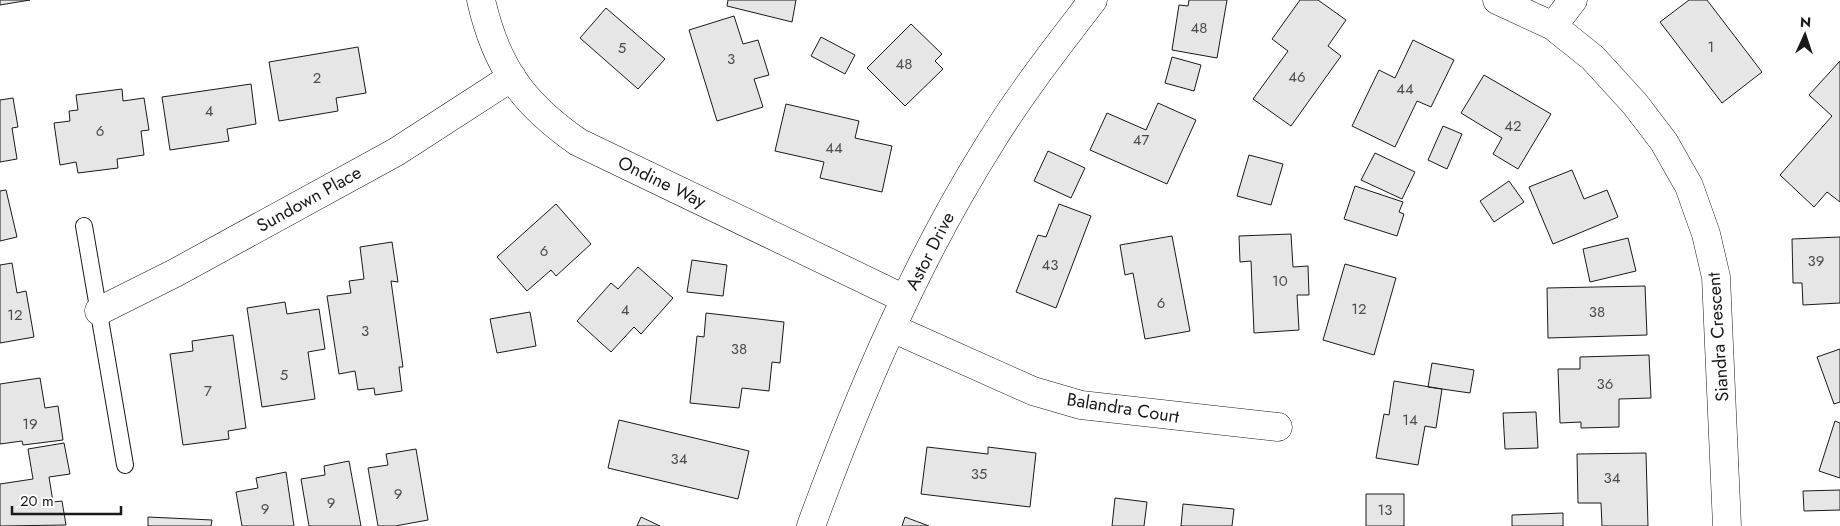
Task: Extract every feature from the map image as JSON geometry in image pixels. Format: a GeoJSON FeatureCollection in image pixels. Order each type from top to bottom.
{"type":"FeatureCollection","features":[{"type":"Feature","properties":{"kind":"street","name":"Ondine Way"},"geometry":{"type":"LineString","coordinates":[[481,0],[496,50],[528,101],[548,121],[578,142],[905,299]]}},
{"type":"Feature","properties":{"kind":"street","name":"Astor Drive"},"geometry":{"type":"LineString","coordinates":[[811,526],[838,453],[892,328],[937,235],[989,145],[1038,72],[1093,0]]}},
{"type":"Feature","properties":{"kind":"street","name":"Siandra Crescent"},"geometry":{"type":"LineString","coordinates":[[1497,0],[1553,26],[1593,58],[1635,104],[1664,142],[1689,186],[1706,234],[1716,277],[1727,526]]}},
{"type":"Feature","properties":{"kind":"street"},"geometry":{"type":"LineString","coordinates":[[1553,26],[1573,0]]}},
{"type":"Feature","properties":{"kind":"street","name":"Sundown Place"},"geometry":{"type":"LineString","coordinates":[[99,311],[396,152],[512,77]]}},
{"type":"Feature","properties":{"kind":"street","name":"Balandra Court"},"geometry":{"type":"LineString","coordinates":[[892,328],[1033,391],[1081,405],[1278,427]]}},
{"type":"Feature","properties":{"kind":"lane"},"geometry":{"type":"LineString","coordinates":[[84,226],[125,465]]}},
{"type":"Feature","properties":{"kind":"building"},"geometry":{"type":"Polygon","coordinates":[[[0,0],[30,0],[0,5],[0,0]]]}},
{"type":"Feature","properties":{"kind":"building"},"geometry":{"type":"Polygon","coordinates":[[[728,0],[796,0],[792,22],[727,6],[728,0]]]}},
{"type":"Feature","properties":{"kind":"building"},"geometry":{"type":"Polygon","coordinates":[[[1189,0],[1227,0],[1217,58],[1172,50],[1179,5],[1188,6],[1189,0]]]}},
{"type":"Feature","properties":{"kind":"building"},"geometry":{"type":"Polygon","coordinates":[[[1300,0],[1318,0],[1346,20],[1328,46],[1341,56],[1291,126],[1253,99],[1288,51],[1272,39],[1300,0]]]}},
{"type":"Feature","properties":{"kind":"building"},"geometry":{"type":"Polygon","coordinates":[[[1689,0],[1707,0],[1762,72],[1722,103],[1660,22],[1689,0]]]}},
{"type":"Feature","properties":{"kind":"building"},"geometry":{"type":"Polygon","coordinates":[[[606,8],[665,59],[638,89],[580,38],[606,8]]]}},
{"type":"Feature","properties":{"kind":"building"},"geometry":{"type":"Polygon","coordinates":[[[734,16],[743,44],[758,40],[769,75],[754,79],[763,107],[717,121],[689,30],[734,16]]]}},
{"type":"Feature","properties":{"kind":"building"},"geometry":{"type":"Polygon","coordinates":[[[911,24],[942,54],[935,61],[943,69],[905,106],[867,68],[911,24]]]}},
{"type":"Feature","properties":{"kind":"building"},"geometry":{"type":"Polygon","coordinates":[[[821,37],[855,55],[845,74],[811,56],[821,37]]]}},
{"type":"Feature","properties":{"kind":"building"},"geometry":{"type":"Polygon","coordinates":[[[1413,40],[1454,60],[1431,107],[1417,101],[1395,147],[1352,126],[1379,70],[1395,78],[1413,40]]]}},
{"type":"Feature","properties":{"kind":"building"},"geometry":{"type":"Polygon","coordinates":[[[358,47],[366,93],[336,98],[338,111],[279,121],[269,62],[358,47]]]}},
{"type":"Feature","properties":{"kind":"building"},"geometry":{"type":"Polygon","coordinates":[[[1172,57],[1201,65],[1194,91],[1165,83],[1172,57]]]}},
{"type":"Feature","properties":{"kind":"building"},"geometry":{"type":"Polygon","coordinates":[[[1840,61],[1840,202],[1827,192],[1814,207],[1780,175],[1832,116],[1809,95],[1840,61]]]}},
{"type":"Feature","properties":{"kind":"building"},"geometry":{"type":"Polygon","coordinates":[[[1484,75],[1551,114],[1518,169],[1493,154],[1502,138],[1461,113],[1484,75]]]}},
{"type":"Feature","properties":{"kind":"building"},"geometry":{"type":"Polygon","coordinates":[[[251,84],[256,124],[227,129],[229,141],[170,150],[162,97],[251,84]]]}},
{"type":"Feature","properties":{"kind":"building"},"geometry":{"type":"Polygon","coordinates":[[[122,89],[123,101],[144,98],[149,130],[141,131],[144,155],[117,159],[118,168],[78,173],[76,162],[60,165],[54,123],[70,121],[69,111],[78,110],[76,95],[122,89]]]}},
{"type":"Feature","properties":{"kind":"building"},"geometry":{"type":"Polygon","coordinates":[[[13,98],[18,127],[12,128],[17,159],[0,162],[0,100],[13,98]]]}},
{"type":"Feature","properties":{"kind":"building"},"geometry":{"type":"Polygon","coordinates":[[[1158,103],[1196,120],[1167,184],[1090,150],[1107,113],[1146,130],[1158,103]]]}},
{"type":"Feature","properties":{"kind":"building"},"geometry":{"type":"Polygon","coordinates":[[[786,104],[859,121],[855,138],[892,146],[882,192],[820,178],[824,162],[775,151],[786,104]]]}},
{"type":"Feature","properties":{"kind":"building"},"geometry":{"type":"Polygon","coordinates":[[[1443,126],[1462,134],[1447,169],[1428,160],[1443,126]]]}},
{"type":"Feature","properties":{"kind":"building"},"geometry":{"type":"Polygon","coordinates":[[[1048,151],[1085,168],[1071,198],[1034,181],[1048,151]]]}},
{"type":"Feature","properties":{"kind":"building"},"geometry":{"type":"Polygon","coordinates":[[[1375,153],[1415,172],[1402,199],[1361,180],[1375,153]]]}},
{"type":"Feature","properties":{"kind":"building"},"geometry":{"type":"Polygon","coordinates":[[[1249,155],[1283,164],[1271,205],[1237,196],[1249,155]]]}},
{"type":"Feature","properties":{"kind":"building"},"geometry":{"type":"Polygon","coordinates":[[[1572,170],[1584,199],[1607,190],[1618,217],[1553,244],[1529,187],[1572,170]]]}},
{"type":"Feature","properties":{"kind":"building"},"geometry":{"type":"Polygon","coordinates":[[[1509,181],[1524,202],[1494,222],[1480,201],[1509,181]]]}},
{"type":"Feature","properties":{"kind":"building"},"geometry":{"type":"Polygon","coordinates":[[[1355,186],[1403,202],[1399,212],[1404,214],[1397,236],[1344,219],[1355,186]]]}},
{"type":"Feature","properties":{"kind":"building"},"geometry":{"type":"Polygon","coordinates":[[[6,190],[17,237],[0,241],[0,191],[6,190]]]}},
{"type":"Feature","properties":{"kind":"building"},"geometry":{"type":"Polygon","coordinates":[[[556,204],[591,244],[556,276],[551,270],[527,291],[497,257],[556,204]]]}},
{"type":"Feature","properties":{"kind":"building"},"geometry":{"type":"Polygon","coordinates":[[[1059,204],[1091,216],[1056,308],[1016,292],[1038,235],[1046,237],[1059,204]]]}},
{"type":"Feature","properties":{"kind":"building"},"geometry":{"type":"Polygon","coordinates":[[[1291,234],[1293,267],[1308,266],[1309,295],[1297,295],[1299,330],[1254,333],[1251,261],[1240,262],[1239,236],[1291,234]]]}},
{"type":"Feature","properties":{"kind":"building"},"geometry":{"type":"Polygon","coordinates":[[[1172,236],[1190,331],[1145,339],[1133,273],[1125,275],[1120,245],[1172,236]]]}},
{"type":"Feature","properties":{"kind":"building"},"geometry":{"type":"Polygon","coordinates":[[[1840,237],[1840,303],[1803,305],[1802,283],[1793,283],[1792,239],[1840,237]]]}},
{"type":"Feature","properties":{"kind":"building"},"geometry":{"type":"Polygon","coordinates":[[[1628,238],[1636,271],[1590,282],[1583,249],[1628,238]]]}},
{"type":"Feature","properties":{"kind":"building"},"geometry":{"type":"Polygon","coordinates":[[[392,242],[398,282],[391,281],[403,367],[399,367],[402,391],[375,395],[374,388],[358,390],[355,371],[339,374],[327,296],[351,293],[349,281],[364,279],[360,247],[392,242]]]}},
{"type":"Feature","properties":{"kind":"building"},"geometry":{"type":"Polygon","coordinates":[[[692,260],[727,265],[723,296],[687,292],[692,260]]]}},
{"type":"Feature","properties":{"kind":"building"},"geometry":{"type":"Polygon","coordinates":[[[12,263],[17,293],[26,291],[34,337],[0,343],[0,265],[12,263]]]}},
{"type":"Feature","properties":{"kind":"building"},"geometry":{"type":"Polygon","coordinates":[[[1345,264],[1396,278],[1374,355],[1323,340],[1345,264]]]}},
{"type":"Feature","properties":{"kind":"building"},"geometry":{"type":"Polygon","coordinates":[[[638,267],[673,298],[641,334],[634,327],[611,352],[577,321],[611,283],[618,289],[638,267]]]}},
{"type":"Feature","properties":{"kind":"building"},"geometry":{"type":"Polygon","coordinates":[[[1645,286],[1647,335],[1548,338],[1547,288],[1645,286]]]}},
{"type":"Feature","properties":{"kind":"building"},"geometry":{"type":"Polygon","coordinates":[[[285,302],[287,314],[319,309],[325,349],[308,352],[315,399],[262,407],[247,308],[285,302]]]}},
{"type":"Feature","properties":{"kind":"building"},"geometry":{"type":"Polygon","coordinates":[[[530,312],[536,346],[497,353],[490,319],[530,312]]]}},
{"type":"Feature","properties":{"kind":"building"},"geometry":{"type":"Polygon","coordinates":[[[706,313],[784,322],[780,363],[772,362],[769,391],[742,388],[739,408],[690,403],[697,336],[704,337],[706,313]]]}},
{"type":"Feature","properties":{"kind":"building"},"geometry":{"type":"Polygon","coordinates":[[[233,335],[246,428],[228,431],[229,439],[183,445],[170,354],[193,351],[192,341],[233,335]]]}},
{"type":"Feature","properties":{"kind":"building"},"geometry":{"type":"Polygon","coordinates":[[[1840,349],[1840,402],[1834,404],[1817,357],[1840,349]]]}},
{"type":"Feature","properties":{"kind":"building"},"geometry":{"type":"Polygon","coordinates":[[[1649,355],[1651,398],[1619,399],[1619,427],[1581,428],[1581,422],[1560,423],[1558,369],[1580,369],[1580,357],[1649,355]]]}},
{"type":"Feature","properties":{"kind":"building"},"geometry":{"type":"Polygon","coordinates":[[[1432,363],[1474,370],[1470,393],[1428,387],[1432,363]]]}},
{"type":"Feature","properties":{"kind":"building"},"geometry":{"type":"Polygon","coordinates":[[[40,378],[45,408],[58,406],[63,440],[23,445],[22,441],[0,444],[0,384],[40,378]]]}},
{"type":"Feature","properties":{"kind":"building"},"geometry":{"type":"Polygon","coordinates":[[[1394,381],[1442,389],[1436,428],[1425,426],[1418,465],[1376,458],[1384,414],[1389,415],[1394,381]]]}},
{"type":"Feature","properties":{"kind":"building"},"geometry":{"type":"Polygon","coordinates":[[[1536,412],[1538,448],[1505,449],[1503,413],[1536,412]]]}},
{"type":"Feature","properties":{"kind":"building"},"geometry":{"type":"Polygon","coordinates":[[[619,420],[749,451],[738,499],[608,468],[619,420]]]}},
{"type":"Feature","properties":{"kind":"building"},"geometry":{"type":"Polygon","coordinates":[[[1835,421],[1840,423],[1840,478],[1819,471],[1835,421]]]}},
{"type":"Feature","properties":{"kind":"building"},"geometry":{"type":"Polygon","coordinates":[[[64,443],[70,474],[49,477],[53,502],[62,501],[66,525],[0,526],[0,484],[33,479],[28,449],[64,443]]]}},
{"type":"Feature","properties":{"kind":"building"},"geometry":{"type":"Polygon","coordinates":[[[927,447],[988,454],[988,447],[1036,453],[1030,507],[921,494],[927,447]]]}},
{"type":"Feature","properties":{"kind":"building"},"geometry":{"type":"Polygon","coordinates":[[[416,449],[428,520],[395,526],[378,526],[368,468],[388,465],[386,454],[416,449]]]}},
{"type":"Feature","properties":{"kind":"building"},"geometry":{"type":"Polygon","coordinates":[[[1646,453],[1648,526],[1602,526],[1601,503],[1578,503],[1577,454],[1646,453]]]}},
{"type":"Feature","properties":{"kind":"building"},"geometry":{"type":"Polygon","coordinates":[[[349,461],[361,526],[309,526],[301,479],[325,475],[324,466],[349,461]]]}},
{"type":"Feature","properties":{"kind":"building"},"geometry":{"type":"Polygon","coordinates":[[[286,472],[294,526],[242,526],[236,492],[258,488],[256,478],[286,472]]]}},
{"type":"Feature","properties":{"kind":"building"},"geometry":{"type":"Polygon","coordinates":[[[1840,490],[1840,510],[1804,511],[1803,491],[1840,490]]]}},
{"type":"Feature","properties":{"kind":"building"},"geometry":{"type":"Polygon","coordinates":[[[1366,494],[1404,494],[1404,526],[1366,526],[1366,494]]]}},
{"type":"Feature","properties":{"kind":"building"},"geometry":{"type":"Polygon","coordinates":[[[1115,498],[1147,502],[1144,526],[1112,526],[1115,498]]]}},
{"type":"Feature","properties":{"kind":"building"},"geometry":{"type":"Polygon","coordinates":[[[1183,504],[1234,509],[1232,526],[1181,526],[1183,504]]]}},
{"type":"Feature","properties":{"kind":"building"},"geometry":{"type":"Polygon","coordinates":[[[1563,513],[1563,526],[1512,526],[1512,515],[1563,513]]]}},
{"type":"Feature","properties":{"kind":"building"},"geometry":{"type":"Polygon","coordinates":[[[148,517],[212,520],[211,526],[148,526],[148,517]]]}},
{"type":"Feature","properties":{"kind":"building"},"geometry":{"type":"Polygon","coordinates":[[[641,517],[660,526],[637,526],[641,517]]]}},
{"type":"Feature","properties":{"kind":"building"},"geometry":{"type":"Polygon","coordinates":[[[905,517],[929,526],[902,526],[905,517]]]}}]}
